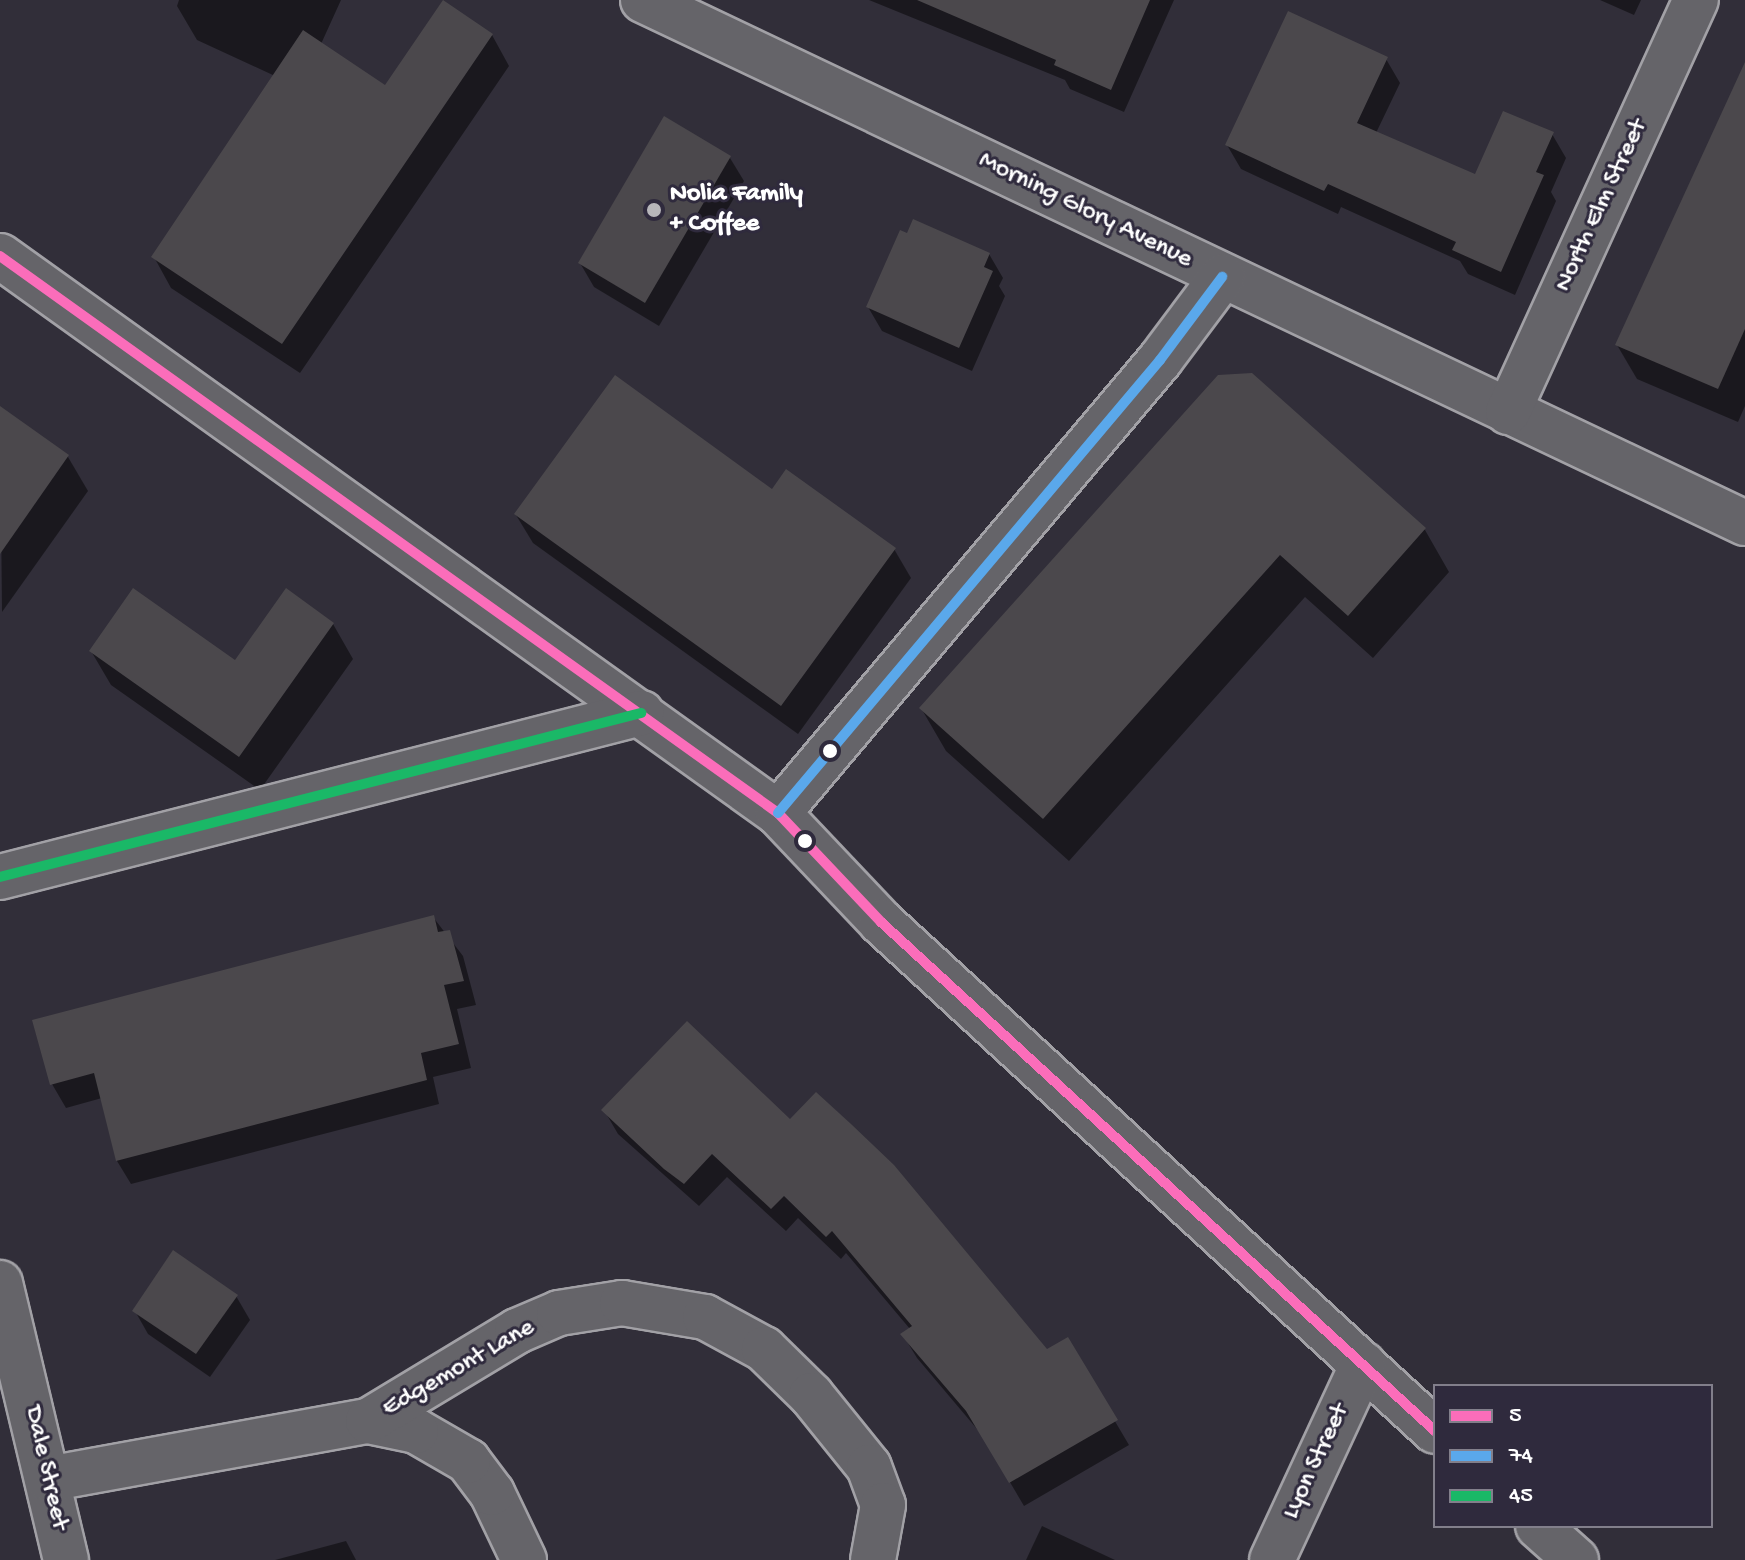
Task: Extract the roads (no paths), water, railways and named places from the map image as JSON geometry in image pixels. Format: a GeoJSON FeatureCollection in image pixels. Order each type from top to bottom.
{"type":"FeatureCollection","features":[{"type":"Feature","properties":{"kind":"street","name":"Morning Glory Avenue"},"geometry":{"type":"LineString","coordinates":[[643,0],[1745,523]]}},
{"type":"Feature","properties":{"kind":"street","name":"North Elm Street"},"geometry":{"type":"LineString","coordinates":[[1508,412],[1696,0]]}},
{"type":"Feature","properties":{"kind":"street"},"geometry":{"type":"LineString","coordinates":[[0,256],[778,813],[881,922],[1433,1429]]}},
{"type":"Feature","properties":{"kind":"street"},"geometry":{"type":"LineString","coordinates":[[778,813],[1160,360],[1222,277]]}},
{"type":"Feature","properties":{"kind":"street"},"geometry":{"type":"LineString","coordinates":[[0,877],[641,713]]}},
{"type":"Feature","properties":{"kind":"street","name":"Dale Street"},"geometry":{"type":"LineString","coordinates":[[0,1283],[66,1560]]}},
{"type":"Feature","properties":{"kind":"street","name":"Edgemont Lane"},"geometry":{"type":"LineString","coordinates":[[48,1479],[368,1421],[517,1331],[559,1313],[622,1303],[675,1308],[705,1317],[764,1349],[869,1467],[883,1505],[873,1560]]}},
{"type":"Feature","properties":{"kind":"street","name":"Lyon Street"},"geometry":{"type":"LineString","coordinates":[[1272,1560],[1363,1364]]}},
{"type":"Feature","properties":{"kind":"street","name":"Edgemont Lane"},"geometry":{"type":"LineString","coordinates":[[368,1421],[416,1431],[468,1461],[492,1493],[524,1560]]}},
{"type":"Feature","properties":{"kind":"street"},"geometry":{"type":"LineString","coordinates":[[1540,1528],[1576,1560]]}},
{"type":"Feature","properties":{"kind":"place","name":"Nolia Family + Coffee"},"geometry":{"type":"Point","coordinates":[654,210]}}]}
